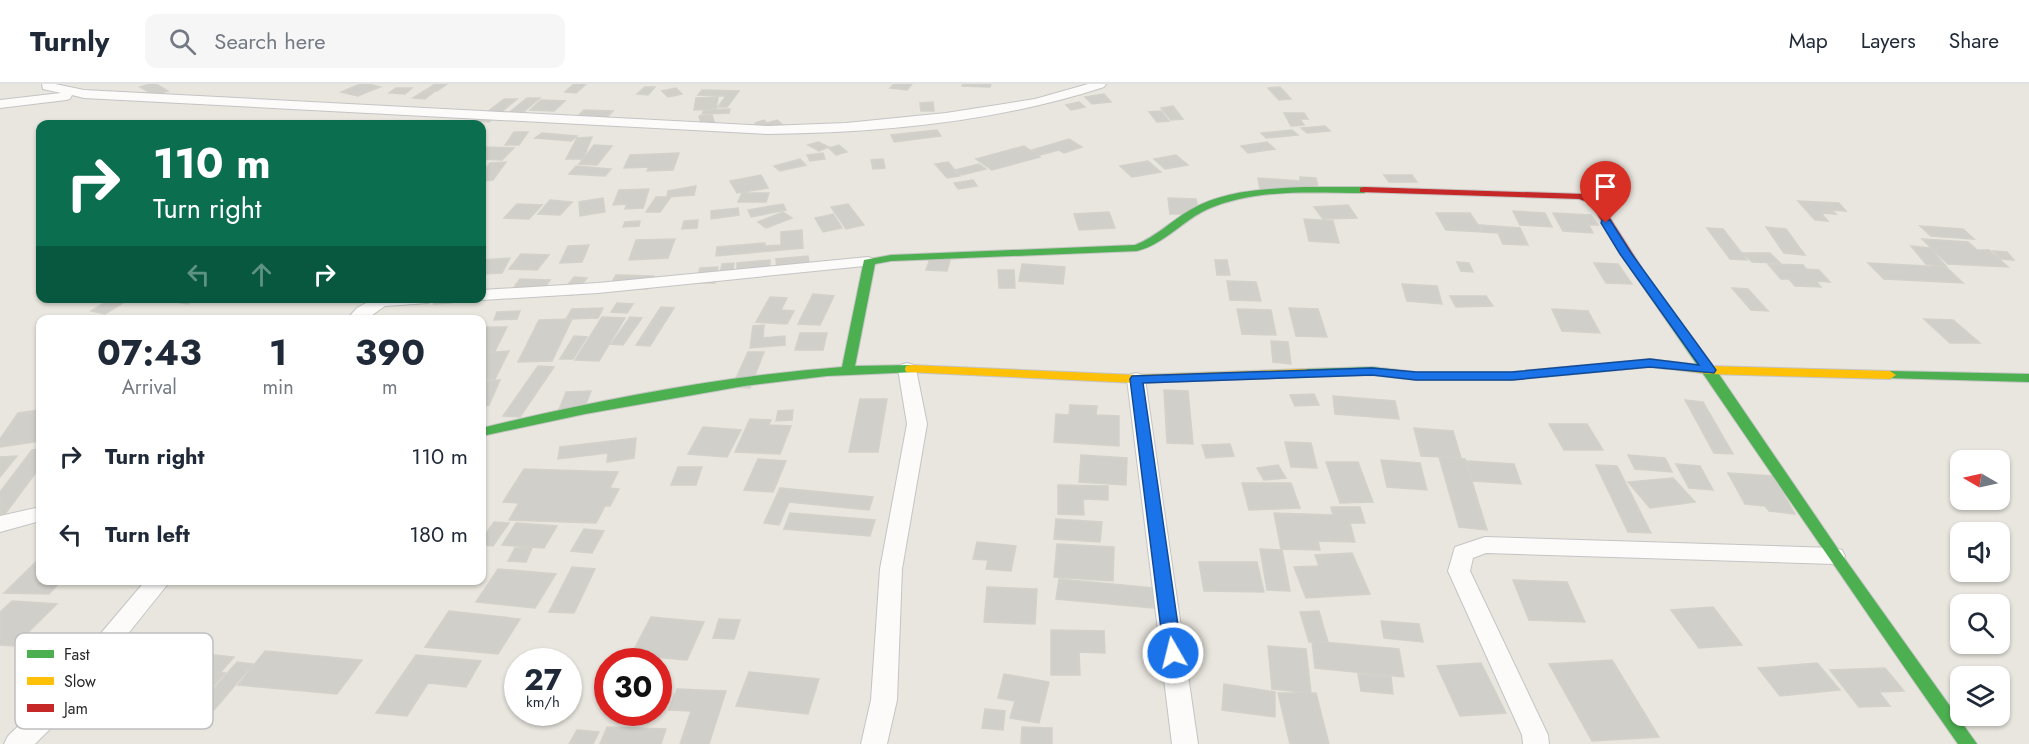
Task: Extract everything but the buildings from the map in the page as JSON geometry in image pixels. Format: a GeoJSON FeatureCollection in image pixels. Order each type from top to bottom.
{"type":"FeatureCollection","features":[{"type":"Feature","properties":{"kind":"street"},"geometry":{"type":"LineString","coordinates":[[0,102],[84,94],[705,128],[816,130],[954,116],[1009,107],[1077,92],[1100,84]]}},
{"type":"Feature","properties":{"kind":"street"},"geometry":{"type":"LineString","coordinates":[[0,102],[51,85],[84,94]]}},
{"type":"Feature","properties":{"kind":"street"},"geometry":{"type":"LineString","coordinates":[[486,295],[598,288],[891,258],[1137,248],[1150,245],[1195,210],[1215,202],[1250,195],[1285,192],[1426,190],[1580,196],[1594,201],[1626,254],[1709,370],[1834,556],[1968,744]]}},
{"type":"Feature","properties":{"kind":"street"},"geometry":{"type":"LineString","coordinates":[[848,369],[870,266],[868,262]]}},
{"type":"Feature","properties":{"kind":"street"},"geometry":{"type":"LineString","coordinates":[[359,315],[373,303]]}},
{"type":"Feature","properties":{"kind":"street"},"geometry":{"type":"LineString","coordinates":[[486,431],[564,412],[660,395],[759,379],[848,369],[907,369],[1136,379],[1372,371],[1416,376],[1512,376],[1650,363],[1709,370],[2029,378]]}},
{"type":"Feature","properties":{"kind":"street"},"geometry":{"type":"LineString","coordinates":[[873,744],[884,700],[891,569],[917,424],[907,369]]}},
{"type":"Feature","properties":{"kind":"street"},"geometry":{"type":"LineString","coordinates":[[1136,379],[1185,744]]}},
{"type":"Feature","properties":{"kind":"street"},"geometry":{"type":"LineString","coordinates":[[0,524],[36,515]]}},
{"type":"Feature","properties":{"kind":"street"},"geometry":{"type":"LineString","coordinates":[[1536,744],[1535,735],[1459,571],[1463,553],[1485,544],[1834,556]]}},
{"type":"Feature","properties":{"kind":"street"},"geometry":{"type":"LineString","coordinates":[[116,633],[156,585]]}},
{"type":"Feature","properties":{"kind":"street"},"geometry":{"type":"LineString","coordinates":[[18,744],[33,729]]}},
{"type":"Feature","properties":{"kind":"traffic: fast"},"geometry":{"type":"LineString","coordinates":[[848,369],[870,266],[868,262],[891,258],[1137,248],[1155,240],[1204,207],[1240,196],[1282,191],[1364,190]]}},
{"type":"Feature","properties":{"kind":"traffic: fast"},"geometry":{"type":"LineString","coordinates":[[1636,268],[1709,370],[1834,556],[1968,744]]}},
{"type":"Feature","properties":{"kind":"traffic: fast"},"geometry":{"type":"LineString","coordinates":[[1306,373],[1372,371],[1416,376],[1512,376],[1650,363],[1667,365]]}},
{"type":"Feature","properties":{"kind":"traffic: fast"},"geometry":{"type":"LineString","coordinates":[[486,431],[585,410],[744,382],[827,372],[911,369]]}},
{"type":"Feature","properties":{"kind":"traffic: fast"},"geometry":{"type":"LineString","coordinates":[[1890,375],[2029,378]]}},
{"type":"Feature","properties":{"kind":"traffic: slow"},"geometry":{"type":"LineString","coordinates":[[1667,365],[1709,370],[1890,375]]}},
{"type":"Feature","properties":{"kind":"traffic: slow"},"geometry":{"type":"LineString","coordinates":[[911,369],[1136,379],[1306,373]]}},
{"type":"Feature","properties":{"kind":"traffic: jam"},"geometry":{"type":"LineString","coordinates":[[1364,190],[1580,196],[1594,201],[1636,268]]}},
{"type":"Feature","properties":{"kind":"route"},"geometry":{"type":"LineString","coordinates":[[1173,653],[1136,379],[1372,371],[1416,376],[1512,376],[1650,363],[1709,370],[1606,223]]}}]}
